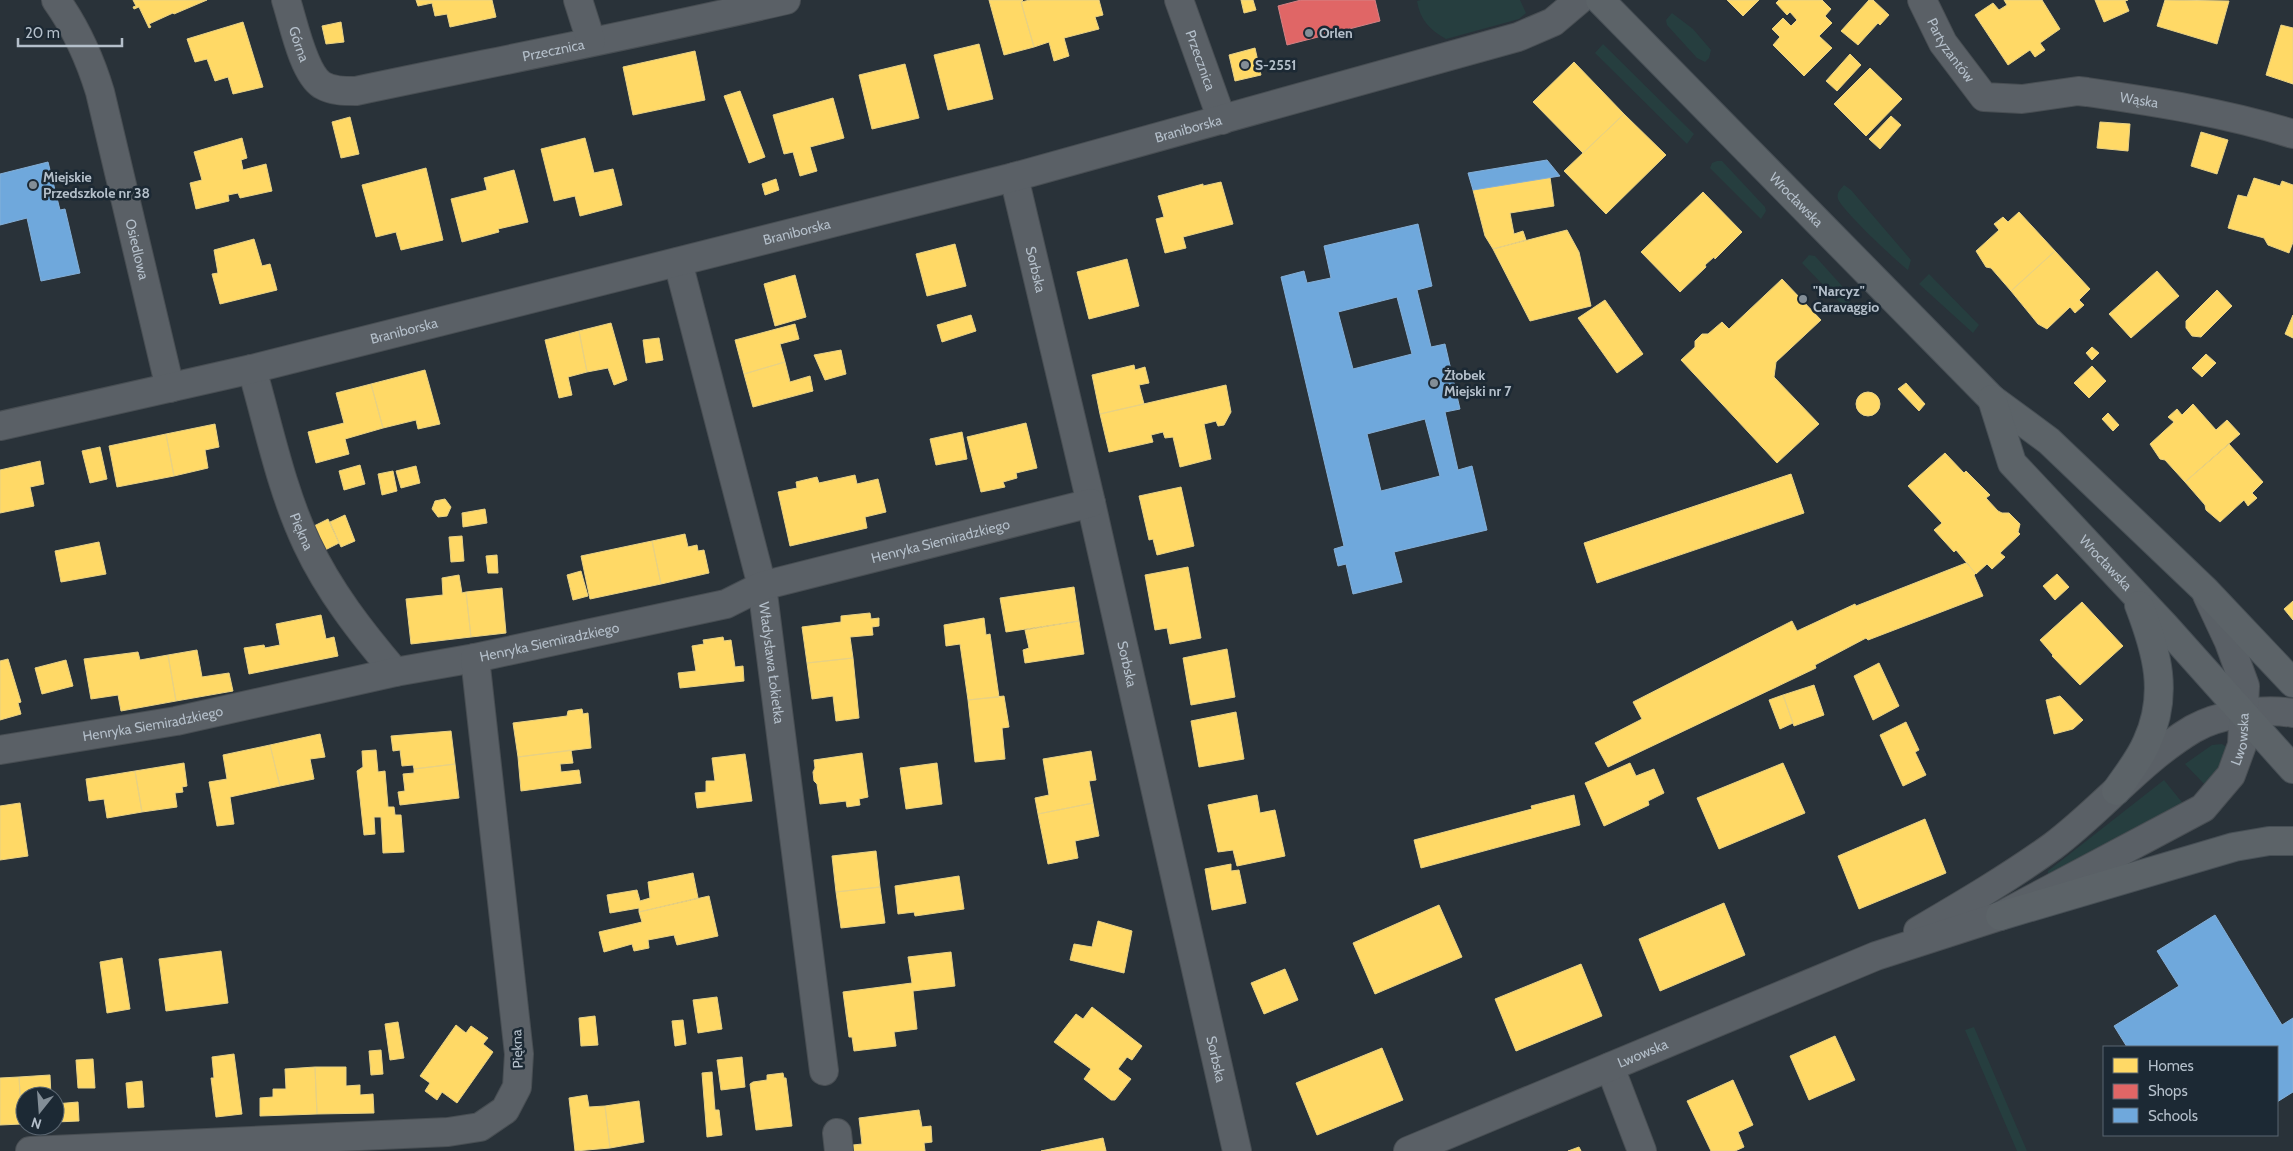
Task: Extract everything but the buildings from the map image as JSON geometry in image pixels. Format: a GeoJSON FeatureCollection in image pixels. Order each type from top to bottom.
{"type":"FeatureCollection","features":[{"type":"Feature","properties":{"kind":"main road","name":"Wrocławska"},"geometry":{"type":"LineString","coordinates":[[1600,0],[1992,399],[2049,441],[2205,590],[2293,683]]}},
{"type":"Feature","properties":{"kind":"main road","name":"Wrocławska"},"geometry":{"type":"LineString","coordinates":[[1992,399],[2012,463],[2244,713],[2293,769]]}},
{"type":"Feature","properties":{"kind":"main road"},"geometry":{"type":"LineString","coordinates":[[2116,791],[2147,744],[2158,708],[2160,685],[2151,638],[2134,594]]}},
{"type":"Feature","properties":{"kind":"main road"},"geometry":{"type":"LineString","coordinates":[[2000,916],[2234,847],[2269,841],[2293,841]]}},
{"type":"Feature","properties":{"kind":"street","name":"Osiedlowa"},"geometry":{"type":"LineString","coordinates":[[56,0],[84,50],[100,92],[170,388]]}},
{"type":"Feature","properties":{"kind":"street","name":"Górna"},"geometry":{"type":"LineString","coordinates":[[286,0],[305,63],[320,84]]}},
{"type":"Feature","properties":{"kind":"street"},"geometry":{"type":"LineString","coordinates":[[578,0],[591,41]]}},
{"type":"Feature","properties":{"kind":"street","name":"Przecznica"},"geometry":{"type":"LineString","coordinates":[[320,84],[338,91],[356,92],[591,41],[660,29],[786,0]]}},
{"type":"Feature","properties":{"kind":"street","name":"Przecznica"},"geometry":{"type":"LineString","coordinates":[[1178,0],[1222,120]]}},
{"type":"Feature","properties":{"kind":"street","name":"Braniborska"},"geometry":{"type":"LineString","coordinates":[[0,426],[252,369],[1014,177],[1518,37],[1553,22],[1580,0]]}},
{"type":"Feature","properties":{"kind":"street","name":"Partyzantów"},"geometry":{"type":"LineString","coordinates":[[1922,0],[1943,43],[1984,97]]}},
{"type":"Feature","properties":{"kind":"street","name":"Wąska"},"geometry":{"type":"LineString","coordinates":[[1984,97],[2022,99],[2078,91],[2087,92],[2170,104],[2255,122],[2293,134]]}},
{"type":"Feature","properties":{"kind":"street","name":"Sorbska"},"geometry":{"type":"LineString","coordinates":[[1014,177],[1091,503],[1237,1151]]}},
{"type":"Feature","properties":{"kind":"street","name":"Władysława Łokietka"},"geometry":{"type":"LineString","coordinates":[[678,262],[762,586],[824,1071]]}},
{"type":"Feature","properties":{"kind":"street","name":"Piękna"},"geometry":{"type":"LineString","coordinates":[[252,369],[284,487],[307,544],[352,620],[395,672]]}},
{"type":"Feature","properties":{"kind":"street","name":"Henryka Siemiradzkiego"},"geometry":{"type":"LineString","coordinates":[[0,750],[176,721],[395,672],[475,658],[726,604],[762,586],[1091,503]]}},
{"type":"Feature","properties":{"kind":"street","name":"Wrocławska"},"geometry":{"type":"LineString","coordinates":[[2205,590],[2229,642],[2245,686],[2244,713]]}},
{"type":"Feature","properties":{"kind":"street","name":"Piękna"},"geometry":{"type":"LineString","coordinates":[[30,1151],[184,1147],[448,1132],[480,1128],[505,1110],[517,1087],[519,1054],[475,658]]}},
{"type":"Feature","properties":{"kind":"street"},"geometry":{"type":"LineString","coordinates":[[2244,713],[2293,712]]}},
{"type":"Feature","properties":{"kind":"street","name":"Lwowska"},"geometry":{"type":"LineString","coordinates":[[1408,1151],[1876,956],[2000,916],[2203,808],[2231,775],[2242,745],[2244,713],[2194,729],[2158,755],[2054,845],[1985,891],[1876,956]]}},
{"type":"Feature","properties":{"kind":"street"},"geometry":{"type":"LineString","coordinates":[[1610,1067],[1642,1151]]}},
{"type":"Feature","properties":{"kind":"green space"},"geometry":{"type":"Polygon","coordinates":[[[1520,0],[1526,13],[1519,19],[1446,39],[1435,32],[1423,19],[1417,1],[1520,0]]]}},
{"type":"Feature","properties":{"kind":"green space"},"geometry":{"type":"Polygon","coordinates":[[[1672,13],[1693,29],[1711,50],[1709,58],[1705,62],[1697,58],[1667,25],[1666,20],[1672,13]]]}},
{"type":"Feature","properties":{"kind":"green space"},"geometry":{"type":"Polygon","coordinates":[[[1603,44],[1694,134],[1687,144],[1595,53],[1603,44]]]}},
{"type":"Feature","properties":{"kind":"green space"},"geometry":{"type":"Polygon","coordinates":[[[1722,161],[1765,207],[1766,211],[1761,219],[1710,168],[1712,163],[1722,161]]]}},
{"type":"Feature","properties":{"kind":"green space"},"geometry":{"type":"Polygon","coordinates":[[[1844,185],[1851,190],[1911,260],[1908,270],[1870,235],[1842,205],[1838,195],[1844,185]]]}},
{"type":"Feature","properties":{"kind":"green space"},"geometry":{"type":"Polygon","coordinates":[[[1809,255],[1815,256],[1842,286],[1853,309],[1849,312],[1802,263],[1809,255]]]}},
{"type":"Feature","properties":{"kind":"green space"},"geometry":{"type":"Polygon","coordinates":[[[1929,274],[1979,325],[1973,333],[1919,284],[1929,274]]]}},
{"type":"Feature","properties":{"kind":"green space"},"geometry":{"type":"Polygon","coordinates":[[[2222,744],[2228,748],[2227,757],[2208,788],[2185,764],[2212,745],[2222,744]]]}},
{"type":"Feature","properties":{"kind":"green space"},"geometry":{"type":"Polygon","coordinates":[[[2164,780],[2185,806],[2048,877],[2048,871],[2164,780]]]}},
{"type":"Feature","properties":{"kind":"green space"},"geometry":{"type":"Polygon","coordinates":[[[1974,1027],[2027,1151],[2017,1151],[1965,1030],[1974,1027]]]}},
{"type":"Feature","properties":{"kind":"place","name":"Orlen"},"geometry":{"type":"Point","coordinates":[1309,33]}},
{"type":"Feature","properties":{"kind":"place","name":"S-2551"},"geometry":{"type":"Point","coordinates":[1245,65]}},
{"type":"Feature","properties":{"kind":"place","name":"Miejskie Przedszkole nr 38"},"geometry":{"type":"Point","coordinates":[33,185]}},
{"type":"Feature","properties":{"kind":"place","name":"\"Narcyz\" Caravaggio"},"geometry":{"type":"Point","coordinates":[1803,299]}},
{"type":"Feature","properties":{"kind":"place","name":"Żłobek Miejski nr 7"},"geometry":{"type":"Point","coordinates":[1434,383]}}]}
